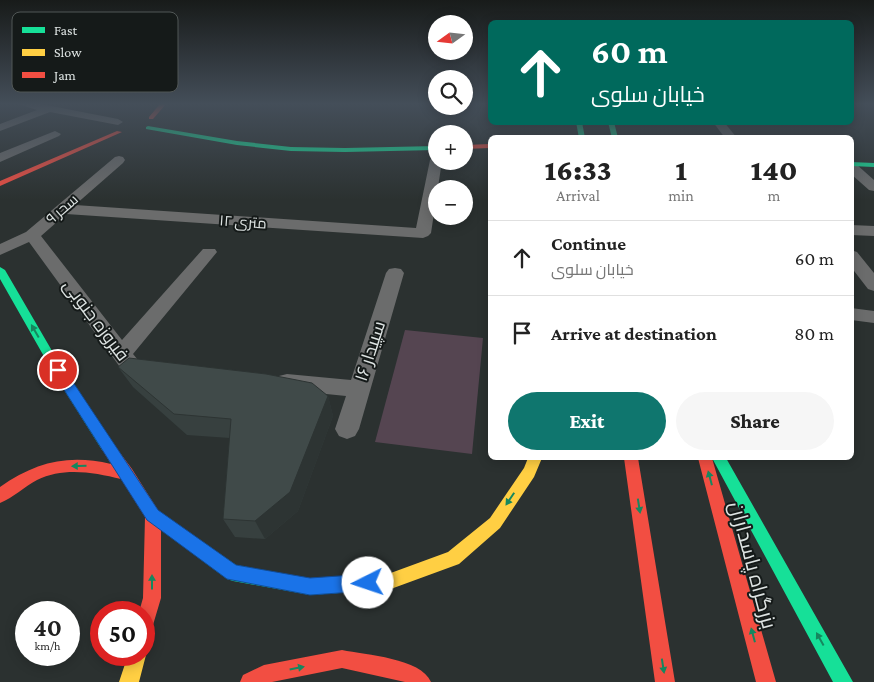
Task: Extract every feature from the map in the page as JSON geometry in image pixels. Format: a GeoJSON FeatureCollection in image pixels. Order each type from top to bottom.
{"type":"FeatureCollection","features":[{"type":"Feature","properties":{"kind":"main road"},"geometry":{"type":"LineString","coordinates":[[0,184],[100,136]]}},
{"type":"Feature","properties":{"kind":"main road"},"geometry":{"type":"LineString","coordinates":[[194,136],[248,145],[292,149],[428,148]]}},
{"type":"Feature","properties":{"kind":"main road"},"geometry":{"type":"LineString","coordinates":[[473,147],[488,146]]}},
{"type":"Feature","properties":{"kind":"main road"},"geometry":{"type":"LineString","coordinates":[[854,165],[874,165]]}},
{"type":"Feature","properties":{"kind":"main road"},"geometry":{"type":"LineString","coordinates":[[0,270],[58,370],[153,515],[233,573],[310,587],[388,582],[453,558],[495,523],[529,472],[534,460]]}},
{"type":"Feature","properties":{"kind":"main road"},"geometry":{"type":"LineString","coordinates":[[631,460],[666,682]]}},
{"type":"Feature","properties":{"kind":"main road","name":"بزرگراه پاسداران"},"geometry":{"type":"LineString","coordinates":[[706,460],[766,682]]}},
{"type":"Feature","properties":{"kind":"main road"},"geometry":{"type":"LineString","coordinates":[[720,460],[843,682]]}},
{"type":"Feature","properties":{"kind":"main road"},"geometry":{"type":"LineString","coordinates":[[0,496],[30,476],[62,466],[96,466],[127,474]]}},
{"type":"Feature","properties":{"kind":"main road"},"geometry":{"type":"LineString","coordinates":[[151,601],[153,515]]}},
{"type":"Feature","properties":{"kind":"main road"},"geometry":{"type":"LineString","coordinates":[[250,682],[264,674],[342,660],[409,673],[421,682]]}},
{"type":"Feature","properties":{"kind":"main road"},"geometry":{"type":"LineString","coordinates":[[129,682],[134,666]]}},
{"type":"Feature","properties":{"kind":"street"},"geometry":{"type":"LineString","coordinates":[[0,158],[51,136]]}},
{"type":"Feature","properties":{"kind":"street","name":"سحر ۹"},"geometry":{"type":"LineString","coordinates":[[0,250],[32,235],[119,160]]}},
{"type":"Feature","properties":{"kind":"street"},"geometry":{"type":"LineString","coordinates":[[854,168],[874,187]]}},
{"type":"Feature","properties":{"kind":"street","name":"۱۲ متری"},"geometry":{"type":"LineString","coordinates":[[63,208],[422,233],[434,170]]}},
{"type":"Feature","properties":{"kind":"street"},"geometry":{"type":"LineString","coordinates":[[854,230],[874,231]]}},
{"type":"Feature","properties":{"kind":"street","name":"فیروزه جنوبی"},"geometry":{"type":"LineString","coordinates":[[32,235],[132,368],[172,372]]}},
{"type":"Feature","properties":{"kind":"street"},"geometry":{"type":"LineString","coordinates":[[122,354],[209,252]]}},
{"type":"Feature","properties":{"kind":"street"},"geometry":{"type":"LineString","coordinates":[[854,259],[874,285]]}},
{"type":"Feature","properties":{"kind":"street","name":"سپیدار ۱۶"},"geometry":{"type":"LineString","coordinates":[[347,429],[395,273]]}},
{"type":"Feature","properties":{"kind":"street"},"geometry":{"type":"LineString","coordinates":[[854,314],[874,317]]}},
{"type":"Feature","properties":{"kind":"street"},"geometry":{"type":"LineString","coordinates":[[270,381],[358,389]]}},
{"type":"Feature","properties":{"kind":"shaded area"},"geometry":{"type":"Polygon","coordinates":[[[405,330],[483,338],[472,454],[375,442],[405,330]]]}},
{"type":"Feature","properties":{"kind":"building"},"geometry":{"type":"Polygon","coordinates":[[[129,358],[266,374],[312,383],[328,396],[290,492],[255,521],[223,519],[231,419],[174,414],[118,367],[129,358]]]}},
{"type":"Feature","properties":{"kind":"traffic: fast"},"geometry":{"type":"LineString","coordinates":[[194,136],[273,148],[309,150],[428,148]]}},
{"type":"Feature","properties":{"kind":"traffic: fast"},"geometry":{"type":"LineString","coordinates":[[854,164],[874,165]]}},
{"type":"Feature","properties":{"kind":"traffic: fast"},"geometry":{"type":"LineString","coordinates":[[0,270],[58,371],[107,446]]}},
{"type":"Feature","properties":{"kind":"traffic: fast"},"geometry":{"type":"LineString","coordinates":[[720,460],[843,682]]}},
{"type":"Feature","properties":{"kind":"traffic: fast"},"geometry":{"type":"LineString","coordinates":[[153,515],[233,573],[310,587],[339,585]]}},
{"type":"Feature","properties":{"kind":"traffic: slow"},"geometry":{"type":"LineString","coordinates":[[339,585],[388,582],[453,558],[495,523],[529,472],[534,460]]}},
{"type":"Feature","properties":{"kind":"traffic: slow"},"geometry":{"type":"LineString","coordinates":[[129,682],[134,666]]}},
{"type":"Feature","properties":{"kind":"traffic: jam"},"geometry":{"type":"LineString","coordinates":[[0,184],[110,136]]}},
{"type":"Feature","properties":{"kind":"traffic: jam"},"geometry":{"type":"LineString","coordinates":[[473,147],[488,146]]}},
{"type":"Feature","properties":{"kind":"traffic: jam"},"geometry":{"type":"LineString","coordinates":[[107,446],[153,515],[151,601]]}},
{"type":"Feature","properties":{"kind":"traffic: jam"},"geometry":{"type":"LineString","coordinates":[[631,460],[665,682]]}},
{"type":"Feature","properties":{"kind":"traffic: jam"},"geometry":{"type":"LineString","coordinates":[[706,460],[766,682]]}},
{"type":"Feature","properties":{"kind":"traffic: jam"},"geometry":{"type":"LineString","coordinates":[[0,496],[31,476],[60,467],[91,467],[127,474]]}},
{"type":"Feature","properties":{"kind":"traffic: jam"},"geometry":{"type":"LineString","coordinates":[[250,682],[264,674],[342,659],[409,673],[421,682]]}},
{"type":"Feature","properties":{"kind":"route"},"geometry":{"type":"LineString","coordinates":[[58,370],[153,515],[233,573],[310,587],[368,583]]}}]}
